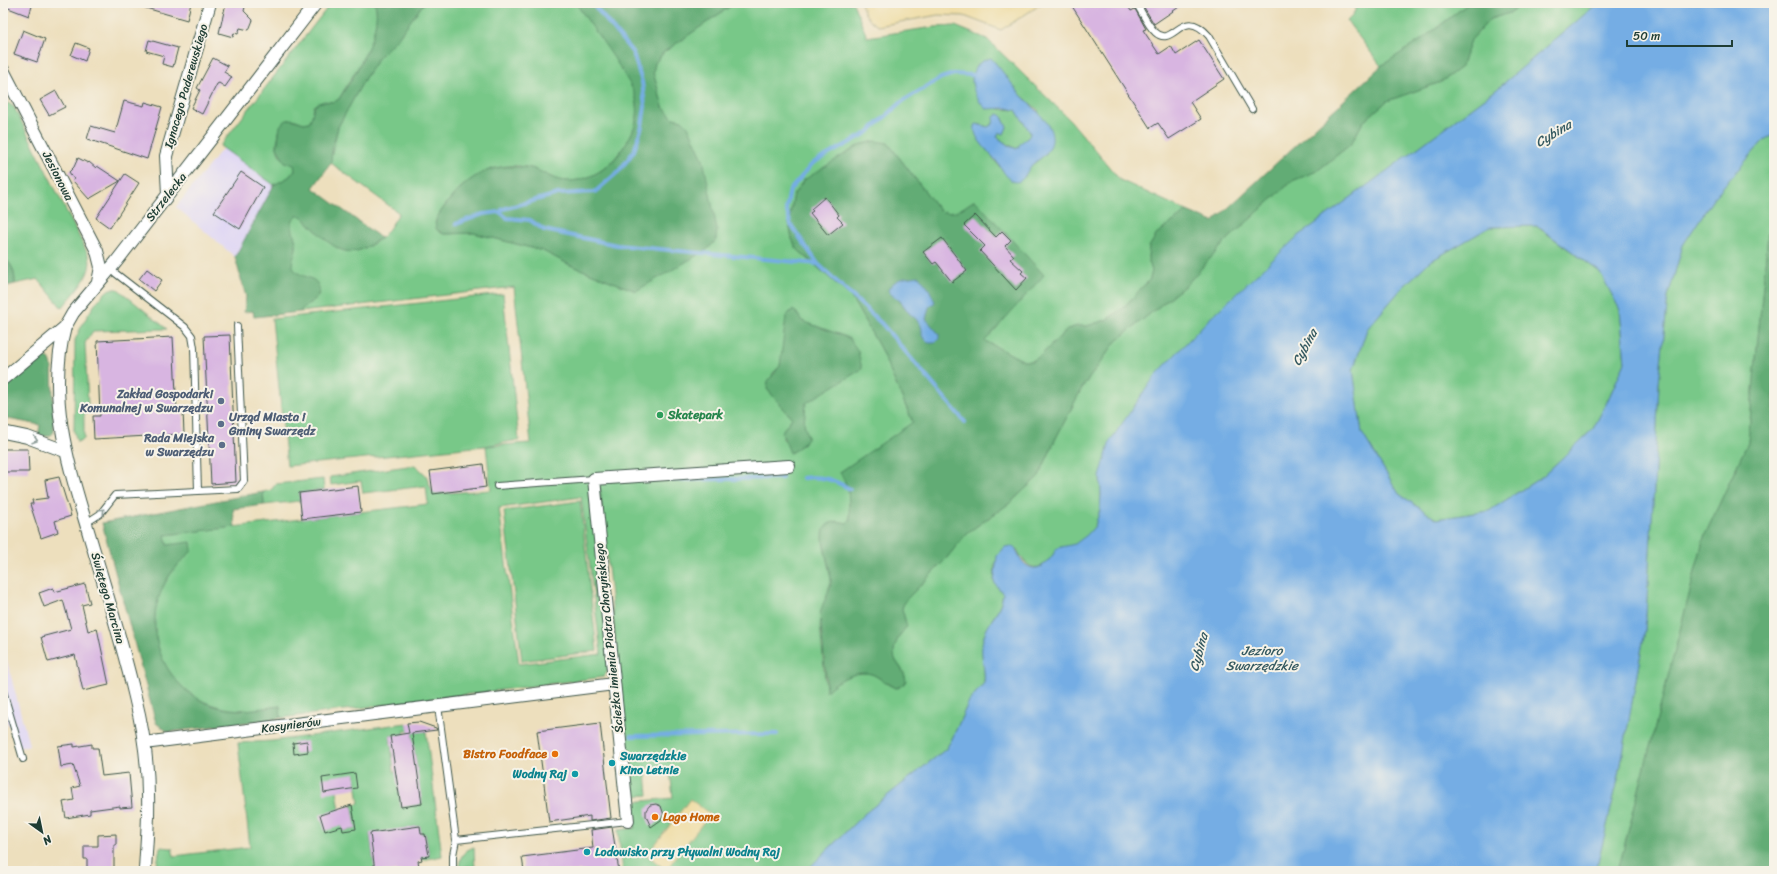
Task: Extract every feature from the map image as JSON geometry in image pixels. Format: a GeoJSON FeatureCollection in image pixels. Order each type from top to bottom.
{"type":"FeatureCollection","features":[{"type":"Feature","properties":{"kind":"street","name":"Ignacego Paderewskiego"},"geometry":{"type":"LineString","coordinates":[[168,194],[166,156],[210,3]]}},
{"type":"Feature","properties":{"kind":"street","name":"Strzelecka"},"geometry":{"type":"LineString","coordinates":[[3,379],[65,326],[73,313],[110,269],[316,3]]}},
{"type":"Feature","properties":{"kind":"street","name":"Jesionowa"},"geometry":{"type":"LineString","coordinates":[[3,70],[97,251],[101,267],[100,278],[97,283]]}},
{"type":"Feature","properties":{"kind":"street","name":"Świętego Marcina"},"geometry":{"type":"LineString","coordinates":[[65,326],[61,343],[58,371],[60,419],[65,452],[129,671],[144,743],[148,795],[144,871]]}},
{"type":"Feature","properties":{"kind":"street"},"geometry":{"type":"LineString","coordinates":[[3,432],[27,437],[65,452]]}},
{"type":"Feature","properties":{"kind":"street"},"geometry":{"type":"LineString","coordinates":[[594,479],[789,466]]}},
{"type":"Feature","properties":{"kind":"street","name":"Ścieżka imienia Piotra Choryńskiego"},"geometry":{"type":"LineString","coordinates":[[594,479],[628,821]]}},
{"type":"Feature","properties":{"kind":"street","name":"Kosynierów"},"geometry":{"type":"LineString","coordinates":[[144,743],[614,684]]}},
{"type":"Feature","properties":{"kind":"lane"},"geometry":{"type":"LineString","coordinates":[[1136,3],[1149,25],[1156,33],[1162,36],[1168,36],[1188,24],[1195,24],[1202,28],[1209,36],[1252,109]]}},
{"type":"Feature","properties":{"kind":"lane"},"geometry":{"type":"LineString","coordinates":[[110,269],[185,327],[192,336],[194,348],[198,491]]}},
{"type":"Feature","properties":{"kind":"lane"},"geometry":{"type":"LineString","coordinates":[[86,523],[100,514],[115,495],[232,490],[238,488],[244,481],[236,326]]}},
{"type":"Feature","properties":{"kind":"lane"},"geometry":{"type":"LineString","coordinates":[[497,486],[594,479]]}},
{"type":"Feature","properties":{"kind":"lane"},"geometry":{"type":"LineString","coordinates":[[3,691],[23,759]]}},
{"type":"Feature","properties":{"kind":"lane"},"geometry":{"type":"LineString","coordinates":[[438,706],[456,840],[452,855],[453,871]]}},
{"type":"Feature","properties":{"kind":"lane"},"geometry":{"type":"LineString","coordinates":[[456,840],[628,821]]}},
{"type":"Feature","properties":{"kind":"shaded area"},"geometry":{"type":"Polygon","coordinates":[[[223,148],[274,185],[235,257],[176,207],[223,148]]]}},
{"type":"Feature","properties":{"kind":"shaded area"},"geometry":{"type":"Polygon","coordinates":[[[3,646],[29,745],[16,749],[10,727],[3,716],[3,646]]]}},
{"type":"Feature","properties":{"kind":"green space"},"geometry":{"type":"Polygon","coordinates":[[[331,3],[375,3],[377,15],[371,40],[366,53],[339,99],[334,102],[324,101],[314,106],[312,117],[309,122],[304,123],[293,119],[279,131],[277,145],[279,153],[285,161],[294,164],[296,168],[289,177],[274,185],[220,146],[331,3]]]}},
{"type":"Feature","properties":{"kind":"green space"},"geometry":{"type":"Polygon","coordinates":[[[375,3],[424,3],[396,40],[379,57],[365,78],[338,127],[332,150],[331,163],[313,188],[381,238],[360,250],[351,252],[343,250],[335,247],[301,216],[296,216],[292,222],[296,245],[292,263],[297,272],[316,281],[319,293],[315,299],[305,306],[300,312],[254,317],[253,311],[244,312],[246,297],[235,257],[274,185],[289,177],[295,170],[294,165],[285,162],[277,148],[280,126],[284,121],[291,119],[304,123],[309,122],[317,104],[322,102],[333,102],[339,99],[359,66],[371,40],[375,27],[375,3]]]}},
{"type":"Feature","properties":{"kind":"green space"},"geometry":{"type":"Polygon","coordinates":[[[424,3],[576,3],[620,65],[634,91],[638,110],[636,123],[627,142],[609,164],[597,173],[583,179],[563,181],[555,179],[534,169],[519,166],[504,166],[490,170],[476,176],[453,195],[435,223],[439,232],[444,234],[474,233],[543,251],[570,265],[636,291],[682,120],[673,118],[663,107],[653,72],[655,63],[664,52],[735,3],[853,3],[867,37],[934,27],[955,26],[987,39],[1070,120],[1120,180],[1187,211],[1157,234],[1149,247],[1148,258],[1152,271],[1150,279],[1122,309],[1106,320],[1087,326],[1077,326],[1068,329],[1039,357],[1032,361],[1024,361],[985,341],[975,200],[955,212],[950,213],[940,211],[888,143],[804,180],[794,194],[789,223],[792,239],[797,249],[851,297],[880,348],[913,423],[840,472],[848,488],[850,520],[847,523],[836,521],[823,542],[831,579],[820,625],[826,691],[848,676],[862,673],[874,675],[889,685],[899,688],[905,676],[895,659],[894,651],[901,633],[907,627],[902,609],[904,602],[945,560],[967,533],[1010,503],[1039,476],[1056,438],[1082,388],[1116,341],[1187,284],[1226,241],[1292,181],[1317,171],[1351,144],[1363,122],[1387,101],[1441,82],[1461,67],[1471,40],[1490,19],[1513,12],[1521,3],[1598,3],[1496,90],[1296,238],[1100,477],[1101,496],[1096,524],[1085,539],[1074,545],[1057,548],[1047,562],[1042,566],[1032,567],[1022,558],[1017,549],[995,564],[994,582],[1003,594],[1000,605],[984,636],[982,654],[984,683],[969,701],[946,749],[863,815],[806,871],[623,871],[618,830],[635,828],[632,802],[673,798],[670,770],[646,772],[648,795],[631,796],[600,486],[608,670],[604,677],[281,718],[280,706],[238,710],[213,705],[197,698],[183,688],[172,675],[163,660],[157,643],[155,626],[156,608],[161,591],[170,574],[192,551],[167,545],[165,535],[428,504],[426,486],[363,493],[361,481],[331,485],[330,477],[415,465],[426,475],[433,494],[491,490],[486,446],[531,443],[514,287],[300,312],[305,306],[315,300],[319,294],[319,290],[318,286],[313,280],[297,273],[292,267],[292,261],[296,249],[296,242],[292,228],[292,221],[294,217],[298,215],[301,216],[331,244],[341,250],[353,251],[365,248],[381,238],[399,213],[331,163],[338,127],[365,78],[379,57],[396,40],[424,3]],[[994,62],[976,66],[973,75],[999,109],[1016,110],[1030,132],[1030,135],[1017,149],[1002,141],[997,135],[999,132],[1004,134],[1007,127],[1001,115],[994,119],[993,124],[988,127],[978,124],[978,139],[1003,171],[1025,177],[1027,169],[1046,154],[1050,144],[1038,110],[1021,95],[994,62]],[[796,312],[780,366],[773,373],[767,389],[792,418],[783,430],[783,439],[800,447],[808,438],[804,423],[806,403],[849,338],[802,321],[796,312]],[[581,497],[499,508],[519,664],[601,654],[581,497]]]}},
{"type":"Feature","properties":{"kind":"green space"},"geometry":{"type":"Polygon","coordinates":[[[576,3],[735,3],[664,52],[655,63],[653,72],[663,107],[673,118],[682,120],[688,126],[703,159],[717,229],[716,240],[708,249],[636,291],[570,265],[543,251],[474,233],[444,234],[437,230],[435,223],[437,217],[452,197],[468,182],[485,171],[495,168],[525,167],[534,169],[555,179],[563,181],[575,180],[596,174],[614,160],[619,154],[633,130],[637,118],[636,100],[629,82],[576,3]]]}},
{"type":"Feature","properties":{"kind":"green space"},"geometry":{"type":"Polygon","coordinates":[[[1358,3],[1469,3],[1421,40],[1381,66],[1347,21],[1353,15],[1358,3]]]}},
{"type":"Feature","properties":{"kind":"green space"},"geometry":{"type":"Polygon","coordinates":[[[1469,3],[1521,3],[1513,12],[1490,19],[1471,40],[1461,67],[1441,82],[1387,101],[1363,122],[1351,144],[1317,171],[1292,181],[1226,241],[1187,284],[1116,341],[1082,388],[1056,438],[1039,476],[1010,503],[967,533],[945,560],[904,602],[902,609],[907,627],[898,638],[894,652],[894,657],[906,681],[903,685],[896,688],[874,675],[861,673],[841,680],[826,692],[820,615],[822,606],[831,585],[831,580],[823,541],[823,532],[827,525],[834,522],[847,523],[850,520],[848,488],[840,472],[913,422],[880,348],[851,297],[797,249],[792,239],[789,223],[794,194],[804,180],[859,145],[875,141],[888,143],[940,211],[950,213],[954,212],[975,200],[1044,275],[985,341],[1024,361],[1032,361],[1039,357],[1068,329],[1077,326],[1087,326],[1106,320],[1122,309],[1150,279],[1152,271],[1148,258],[1149,247],[1157,234],[1187,211],[1213,222],[1381,66],[1421,40],[1469,3]],[[899,300],[909,313],[919,320],[923,328],[939,334],[926,320],[928,307],[899,300]]]}},
{"type":"Feature","properties":{"kind":"green space"},"geometry":{"type":"Polygon","coordinates":[[[8,103],[14,107],[89,256],[90,263],[86,277],[62,308],[38,279],[15,284],[13,269],[3,257],[3,104],[8,103]]]}},
{"type":"Feature","properties":{"kind":"green space"},"geometry":{"type":"Polygon","coordinates":[[[1774,134],[1774,227],[1768,234],[1748,442],[1704,537],[1618,871],[1596,871],[1619,775],[1645,630],[1659,383],[1668,296],[1683,245],[1715,196],[1764,140],[1774,134]]]}},
{"type":"Feature","properties":{"kind":"green space"},"geometry":{"type":"Polygon","coordinates":[[[1536,226],[1600,272],[1620,310],[1625,362],[1593,429],[1543,476],[1489,511],[1436,519],[1399,494],[1362,433],[1353,370],[1367,329],[1402,288],[1429,262],[1490,227],[1536,226]]]}},
{"type":"Feature","properties":{"kind":"green space"},"geometry":{"type":"Polygon","coordinates":[[[1774,227],[1774,871],[1618,871],[1704,537],[1748,442],[1768,234],[1774,227]]]}},
{"type":"Feature","properties":{"kind":"green space"},"geometry":{"type":"Polygon","coordinates":[[[3,257],[13,269],[15,284],[3,287],[3,257]]]}},
{"type":"Feature","properties":{"kind":"green space"},"geometry":{"type":"Polygon","coordinates":[[[110,289],[118,289],[167,329],[93,331],[85,343],[88,407],[84,416],[84,439],[77,442],[74,431],[75,340],[85,319],[105,293],[110,289]]]}},
{"type":"Feature","properties":{"kind":"green space"},"geometry":{"type":"Polygon","coordinates":[[[503,294],[519,440],[484,446],[287,466],[272,319],[503,294]]]}},
{"type":"Feature","properties":{"kind":"green space"},"geometry":{"type":"Polygon","coordinates":[[[792,310],[796,312],[802,321],[849,338],[858,351],[862,369],[806,403],[804,423],[808,438],[797,449],[790,453],[782,433],[792,418],[767,389],[768,381],[780,366],[786,316],[792,310]]]}},
{"type":"Feature","properties":{"kind":"green space"},"geometry":{"type":"Polygon","coordinates":[[[42,356],[49,358],[52,366],[54,432],[47,436],[38,436],[40,425],[3,418],[3,386],[42,356]]]}},
{"type":"Feature","properties":{"kind":"green space"},"geometry":{"type":"Polygon","coordinates":[[[323,479],[324,490],[299,493],[300,501],[264,505],[263,492],[271,490],[276,484],[323,479]]]}},
{"type":"Feature","properties":{"kind":"green space"},"geometry":{"type":"Polygon","coordinates":[[[263,492],[264,505],[233,509],[235,527],[165,535],[167,545],[191,542],[192,551],[174,570],[161,592],[156,609],[155,626],[157,643],[163,660],[172,675],[184,688],[198,699],[214,706],[239,710],[280,706],[281,718],[168,732],[156,723],[102,523],[263,492]]]}},
{"type":"Feature","properties":{"kind":"green space"},"geometry":{"type":"Polygon","coordinates":[[[580,501],[597,651],[522,661],[504,511],[580,501]]]}},
{"type":"Feature","properties":{"kind":"green space"},"geometry":{"type":"Polygon","coordinates":[[[407,723],[409,731],[404,731],[405,734],[390,736],[394,772],[417,769],[412,733],[426,731],[442,856],[422,860],[421,857],[429,855],[425,834],[421,834],[420,826],[370,834],[374,863],[416,864],[371,871],[156,871],[160,847],[172,848],[174,856],[250,847],[238,743],[272,741],[407,723]],[[355,774],[337,791],[343,831],[356,829],[352,804],[359,803],[355,774]],[[418,778],[398,780],[401,807],[422,804],[418,778]]]}},
{"type":"Feature","properties":{"kind":"green space"},"geometry":{"type":"Polygon","coordinates":[[[474,847],[475,871],[471,871],[470,866],[459,868],[460,860],[463,854],[467,850],[474,847]]]}},
{"type":"Feature","properties":{"kind":"sand"},"geometry":{"type":"Polygon","coordinates":[[[861,3],[1043,3],[1001,30],[964,16],[938,15],[878,26],[867,16],[861,3]]]}},
{"type":"Feature","properties":{"kind":"sand"},"geometry":{"type":"Polygon","coordinates":[[[690,799],[710,814],[666,870],[647,855],[690,799]]]}},
{"type":"Feature","properties":{"kind":"water","name":"Jezioro Swarzędzkie"},"geometry":{"type":"Polygon","coordinates":[[[1598,3],[1774,3],[1774,134],[1764,140],[1715,196],[1683,245],[1668,296],[1659,383],[1645,630],[1619,775],[1596,871],[806,871],[863,815],[946,749],[969,701],[984,683],[982,651],[983,639],[1000,606],[1003,594],[994,582],[997,556],[1005,547],[1012,546],[1025,564],[1035,568],[1040,567],[1048,561],[1057,548],[1075,544],[1087,535],[1095,526],[1100,510],[1100,477],[1110,441],[1155,376],[1207,321],[1296,238],[1496,90],[1598,3]],[[1537,226],[1490,227],[1429,262],[1402,288],[1367,329],[1353,370],[1362,433],[1399,494],[1436,519],[1489,511],[1543,476],[1593,429],[1625,362],[1620,310],[1600,272],[1537,226]]]}},
{"type":"Feature","properties":{"kind":"water"},"geometry":{"type":"Polygon","coordinates":[[[991,58],[1020,94],[1044,118],[1052,136],[1051,145],[1045,154],[1032,165],[1022,180],[1016,182],[1007,177],[975,134],[976,124],[988,127],[993,124],[994,117],[998,114],[1001,115],[1007,127],[1004,134],[999,132],[997,137],[1009,146],[1017,149],[1022,142],[1029,137],[1030,134],[1016,110],[1006,108],[986,109],[976,96],[973,88],[973,73],[976,66],[982,61],[991,58]]]}},
{"type":"Feature","properties":{"kind":"water"},"geometry":{"type":"Polygon","coordinates":[[[919,276],[929,289],[935,302],[929,307],[926,319],[939,334],[939,339],[935,343],[929,343],[922,336],[921,325],[888,290],[897,280],[919,276]]]}},
{"type":"Feature","properties":{"kind":"building"},"geometry":{"type":"Polygon","coordinates":[[[3,3],[33,3],[29,16],[3,6],[3,3]]]}},
{"type":"Feature","properties":{"kind":"building"},"geometry":{"type":"Polygon","coordinates":[[[139,3],[191,3],[187,20],[139,6],[139,3]]]}},
{"type":"Feature","properties":{"kind":"building"},"geometry":{"type":"Polygon","coordinates":[[[226,3],[246,3],[244,11],[253,20],[249,30],[240,28],[238,34],[234,33],[233,37],[219,33],[226,3]]]}},
{"type":"Feature","properties":{"kind":"building"},"geometry":{"type":"Polygon","coordinates":[[[1070,3],[1126,3],[1131,11],[1135,9],[1146,29],[1143,30],[1159,54],[1171,46],[1176,55],[1199,40],[1224,79],[1190,102],[1201,119],[1169,139],[1158,123],[1150,128],[1070,3]]]}},
{"type":"Feature","properties":{"kind":"building"},"geometry":{"type":"Polygon","coordinates":[[[1185,3],[1154,24],[1142,4],[1185,3]]]}},
{"type":"Feature","properties":{"kind":"building"},"geometry":{"type":"Polygon","coordinates":[[[23,30],[45,39],[37,62],[14,54],[23,30]]]}},
{"type":"Feature","properties":{"kind":"building"},"geometry":{"type":"Polygon","coordinates":[[[149,40],[178,48],[173,67],[162,64],[164,56],[146,51],[149,40]]]}},
{"type":"Feature","properties":{"kind":"building"},"geometry":{"type":"Polygon","coordinates":[[[76,43],[89,48],[85,61],[71,55],[76,43]]]}},
{"type":"Feature","properties":{"kind":"building"},"geometry":{"type":"Polygon","coordinates":[[[213,58],[228,66],[224,72],[232,77],[225,87],[219,83],[217,84],[202,114],[191,108],[200,90],[197,88],[213,58]]]}},
{"type":"Feature","properties":{"kind":"building"},"geometry":{"type":"Polygon","coordinates":[[[56,91],[65,107],[49,115],[40,100],[56,91]]]}},
{"type":"Feature","properties":{"kind":"building"},"geometry":{"type":"Polygon","coordinates":[[[124,101],[144,106],[145,102],[162,107],[147,159],[87,139],[91,126],[115,133],[124,101]]]}},
{"type":"Feature","properties":{"kind":"building"},"geometry":{"type":"Polygon","coordinates":[[[78,158],[88,163],[89,162],[96,168],[97,166],[120,181],[89,199],[73,181],[74,179],[69,172],[74,167],[78,158]]]}},
{"type":"Feature","properties":{"kind":"building"},"geometry":{"type":"Polygon","coordinates":[[[241,172],[263,187],[240,229],[214,212],[241,172]]]}},
{"type":"Feature","properties":{"kind":"building"},"geometry":{"type":"Polygon","coordinates":[[[125,174],[139,183],[110,228],[96,218],[125,174]]]}},
{"type":"Feature","properties":{"kind":"building"},"geometry":{"type":"Polygon","coordinates":[[[825,197],[839,215],[837,217],[843,223],[828,235],[810,213],[813,211],[811,209],[825,197]]]}},
{"type":"Feature","properties":{"kind":"building"},"geometry":{"type":"Polygon","coordinates":[[[975,215],[996,237],[1002,231],[1011,240],[1005,246],[1014,256],[1010,259],[1023,271],[1021,273],[1027,278],[1016,290],[980,251],[985,246],[964,225],[975,215]]]}},
{"type":"Feature","properties":{"kind":"building"},"geometry":{"type":"Polygon","coordinates":[[[942,238],[967,271],[952,282],[936,262],[933,264],[923,252],[942,238]]]}},
{"type":"Feature","properties":{"kind":"building"},"geometry":{"type":"Polygon","coordinates":[[[147,269],[162,280],[154,291],[139,279],[147,269]]]}},
{"type":"Feature","properties":{"kind":"building","name":"Urząd Miasta i Gminy Swarzędz"},"geometry":{"type":"Polygon","coordinates":[[[230,335],[236,482],[211,484],[204,336],[230,335]]]}},
{"type":"Feature","properties":{"kind":"building"},"geometry":{"type":"Polygon","coordinates":[[[173,337],[177,412],[183,411],[184,434],[94,439],[93,416],[100,416],[97,341],[173,337]]]}},
{"type":"Feature","properties":{"kind":"building"},"geometry":{"type":"Polygon","coordinates":[[[3,449],[28,449],[29,472],[3,472],[3,449]]]}},
{"type":"Feature","properties":{"kind":"building"},"geometry":{"type":"Polygon","coordinates":[[[483,464],[486,487],[433,494],[430,471],[483,464]]]}},
{"type":"Feature","properties":{"kind":"building"},"geometry":{"type":"Polygon","coordinates":[[[59,477],[71,516],[55,521],[58,532],[41,538],[30,504],[33,504],[32,500],[48,498],[45,480],[59,477]]]}},
{"type":"Feature","properties":{"kind":"building"},"geometry":{"type":"Polygon","coordinates":[[[358,486],[361,512],[302,519],[299,493],[358,486]]]}},
{"type":"Feature","properties":{"kind":"building"},"geometry":{"type":"Polygon","coordinates":[[[85,584],[90,603],[82,605],[88,631],[97,628],[109,685],[83,691],[75,655],[48,662],[41,637],[71,629],[63,600],[44,607],[39,593],[53,588],[54,592],[85,584]]]}},
{"type":"Feature","properties":{"kind":"building"},"geometry":{"type":"Polygon","coordinates":[[[419,722],[436,728],[437,730],[412,733],[422,804],[401,807],[390,736],[409,733],[407,723],[419,722]]]}},
{"type":"Feature","properties":{"kind":"building","name":"Wodny Raj"},"geometry":{"type":"Polygon","coordinates":[[[600,723],[611,818],[590,821],[590,816],[549,822],[537,731],[600,723]]]}},
{"type":"Feature","properties":{"kind":"building"},"geometry":{"type":"Polygon","coordinates":[[[307,741],[308,752],[294,754],[293,743],[307,741]]]}},
{"type":"Feature","properties":{"kind":"building"},"geometry":{"type":"Polygon","coordinates":[[[74,744],[74,747],[92,744],[92,748],[98,748],[102,776],[129,773],[132,807],[120,808],[120,806],[90,810],[90,814],[66,818],[63,802],[74,800],[72,788],[80,786],[73,765],[61,767],[58,746],[74,744]]]}},
{"type":"Feature","properties":{"kind":"building"},"geometry":{"type":"Polygon","coordinates":[[[355,773],[357,788],[324,793],[322,778],[355,773]]]}},
{"type":"Feature","properties":{"kind":"building","name":"Lago Home"},"geometry":{"type":"Polygon","coordinates":[[[656,804],[661,806],[664,815],[661,820],[651,827],[646,816],[646,810],[650,805],[656,804]]]}},
{"type":"Feature","properties":{"kind":"building"},"geometry":{"type":"Polygon","coordinates":[[[352,805],[356,829],[343,831],[342,826],[325,831],[320,815],[352,805]]]}},
{"type":"Feature","properties":{"kind":"building"},"geometry":{"type":"Polygon","coordinates":[[[420,826],[421,834],[425,834],[429,856],[421,857],[422,860],[418,861],[420,871],[375,871],[370,833],[420,826]]]}},
{"type":"Feature","properties":{"kind":"building","name":"Lodowisko przy Pływalni Wodny Raj"},"geometry":{"type":"Polygon","coordinates":[[[612,827],[619,871],[524,871],[522,857],[593,848],[591,830],[612,827]]]}},
{"type":"Feature","properties":{"kind":"building"},"geometry":{"type":"Polygon","coordinates":[[[116,834],[116,845],[114,845],[114,871],[87,871],[87,859],[84,859],[84,846],[98,846],[98,835],[116,834]]]}},
{"type":"Feature","properties":{"kind":"waterway"},"geometry":{"type":"LineString","coordinates":[[592,3],[633,53],[642,82],[645,106],[642,126],[634,151],[619,171],[595,192],[558,194],[503,209],[500,212],[507,218],[530,220],[544,230],[617,245],[818,264],[882,324],[965,422]]}},
{"type":"Feature","properties":{"kind":"waterway"},"geometry":{"type":"LineString","coordinates":[[818,264],[791,225],[786,209],[790,190],[813,163],[867,133],[903,101],[941,78],[954,74],[973,75]]}},
{"type":"Feature","properties":{"kind":"waterway"},"geometry":{"type":"LineString","coordinates":[[456,224],[483,214],[500,212]]}},
{"type":"Feature","properties":{"kind":"waterway"},"geometry":{"type":"LineString","coordinates":[[803,478],[816,477],[827,479],[850,489]]}},
{"type":"Feature","properties":{"kind":"waterway"},"geometry":{"type":"LineString","coordinates":[[672,480],[782,478]]}},
{"type":"Feature","properties":{"kind":"waterway"},"geometry":{"type":"LineString","coordinates":[[631,736],[777,734]]}},
{"type":"Feature","properties":{"kind":"place","name":"Zakład Gospodarki Komunalnej w Swarzędzu"},"geometry":{"type":"Point","coordinates":[221,401]}},
{"type":"Feature","properties":{"kind":"place","name":"Skatepark"},"geometry":{"type":"Point","coordinates":[660,415]}},
{"type":"Feature","properties":{"kind":"place","name":"Urząd Miasta i Gminy Swarzędz"},"geometry":{"type":"Point","coordinates":[221,424]}},
{"type":"Feature","properties":{"kind":"place","name":"Rada Miejska w Swarzędzu"},"geometry":{"type":"Point","coordinates":[222,445]}},
{"type":"Feature","properties":{"kind":"place","name":"Bistro Foodface"},"geometry":{"type":"Point","coordinates":[555,754]}},
{"type":"Feature","properties":{"kind":"place","name":"Swarzędzkie Kino Letnie"},"geometry":{"type":"Point","coordinates":[612,763]}},
{"type":"Feature","properties":{"kind":"place","name":"Wodny Raj"},"geometry":{"type":"Point","coordinates":[575,774]}},
{"type":"Feature","properties":{"kind":"place","name":"Lago Home"},"geometry":{"type":"Point","coordinates":[655,817]}},
{"type":"Feature","properties":{"kind":"place","name":"Lodowisko przy Pływalni Wodny Raj"},"geometry":{"type":"Point","coordinates":[587,852]}},
{"type":"Feature","properties":{"kind":"water label","name":"Cybina"},"geometry":{"type":"Point","coordinates":[1553,133]}},
{"type":"Feature","properties":{"kind":"water label","name":"Cybina"},"geometry":{"type":"Point","coordinates":[1304,347]}},
{"type":"Feature","properties":{"kind":"water label","name":"Cybina"},"geometry":{"type":"Point","coordinates":[1198,652]}}]}
